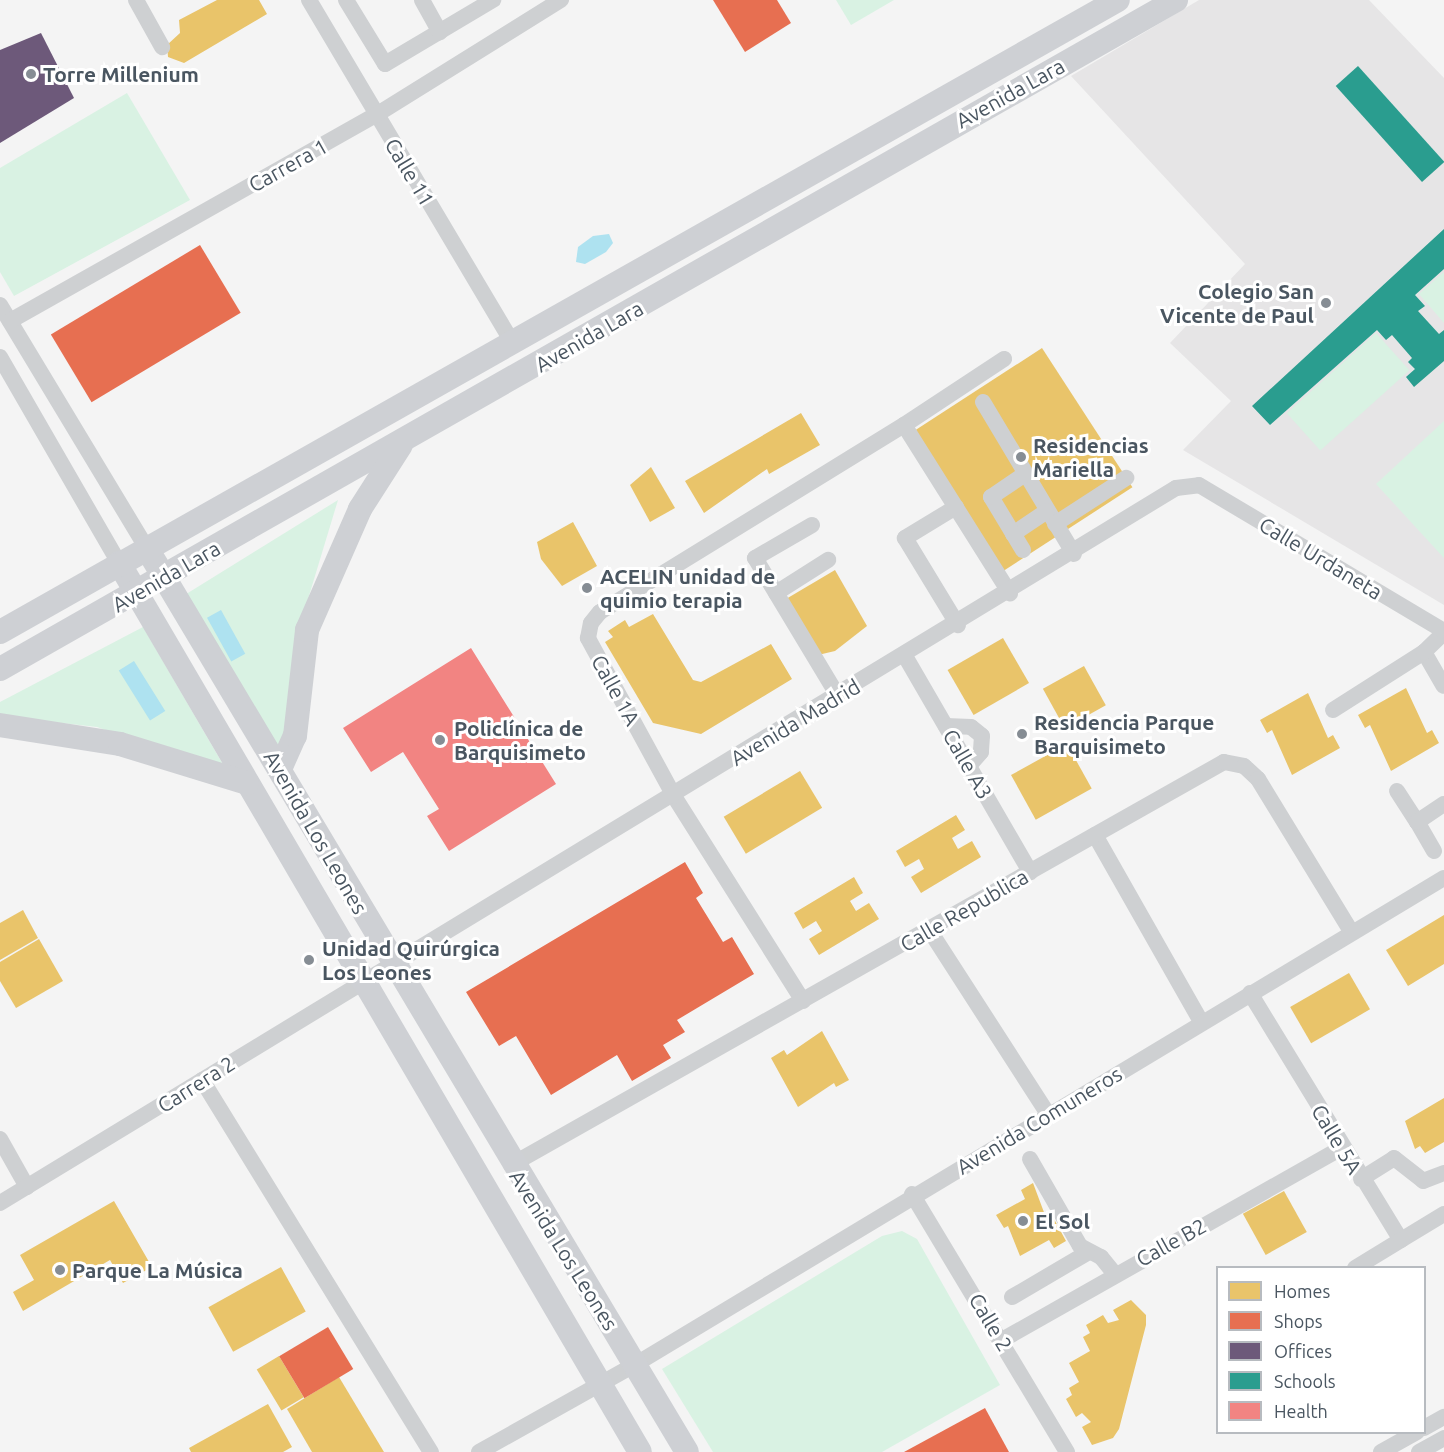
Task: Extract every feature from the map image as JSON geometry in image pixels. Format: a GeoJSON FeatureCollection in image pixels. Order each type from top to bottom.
{"type":"FeatureCollection","features":[{"type":"Feature","properties":{"kind":"street"},"geometry":{"type":"LineString","coordinates":[[136,0],[162,47]]}},
{"type":"Feature","properties":{"kind":"street","name":"Calle 11"},"geometry":{"type":"LineString","coordinates":[[309,0],[513,344]]}},
{"type":"Feature","properties":{"kind":"street"},"geometry":{"type":"LineString","coordinates":[[346,0],[386,64],[493,0]]}},
{"type":"Feature","properties":{"kind":"street"},"geometry":{"type":"LineString","coordinates":[[422,0],[440,32]]}},
{"type":"Feature","properties":{"kind":"street","name":"Carrera 1"},"geometry":{"type":"LineString","coordinates":[[10,321],[376,115],[540,5],[561,0]]}},
{"type":"Feature","properties":{"kind":"street","name":"Avenida Lara"},"geometry":{"type":"LineString","coordinates":[[0,632],[146,547],[513,344],[1118,0]]}},
{"type":"Feature","properties":{"kind":"street","name":"Avenida Lara"},"geometry":{"type":"LineString","coordinates":[[0,669],[402,443],[1176,0]]}},
{"type":"Feature","properties":{"kind":"street","name":"Avenida Los Leones"},"geometry":{"type":"LineString","coordinates":[[0,305],[280,769],[392,965],[511,1165],[636,1364],[687,1452]]}},
{"type":"Feature","properties":{"kind":"street","name":"Avenida Los Leones"},"geometry":{"type":"LineString","coordinates":[[0,357],[362,981],[640,1452]]}},
{"type":"Feature","properties":{"kind":"street","name":"Calle 1A"},"geometry":{"type":"LineString","coordinates":[[803,1001],[674,796],[588,638],[591,623],[600,612],[904,425],[1004,359]]}},
{"type":"Feature","properties":{"kind":"street"},"geometry":{"type":"LineString","coordinates":[[983,402],[1074,554]]}},
{"type":"Feature","properties":{"kind":"street"},"geometry":{"type":"LineString","coordinates":[[904,425],[1010,593]]}},
{"type":"Feature","properties":{"kind":"street"},"geometry":{"type":"LineString","coordinates":[[280,769],[295,736],[307,630],[360,509],[402,443]]}},
{"type":"Feature","properties":{"kind":"street"},"geometry":{"type":"LineString","coordinates":[[1023,550],[991,497],[1025,474]]}},
{"type":"Feature","properties":{"kind":"street"},"geometry":{"type":"LineString","coordinates":[[1013,534],[1051,518],[1126,478]]}},
{"type":"Feature","properties":{"kind":"street","name":"Avenida Madrid"},"geometry":{"type":"LineString","coordinates":[[392,965],[1010,593],[1176,488],[1199,485]]}},
{"type":"Feature","properties":{"kind":"street","name":"Calle Urdaneta"},"geometry":{"type":"LineString","coordinates":[[1199,485],[1444,632]]}},
{"type":"Feature","properties":{"kind":"street"},"geometry":{"type":"LineString","coordinates":[[956,507],[905,538],[958,624]]}},
{"type":"Feature","properties":{"kind":"street"},"geometry":{"type":"LineString","coordinates":[[812,525],[755,558],[838,696]]}},
{"type":"Feature","properties":{"kind":"street"},"geometry":{"type":"LineString","coordinates":[[776,593],[828,560]]}},
{"type":"Feature","properties":{"kind":"street"},"geometry":{"type":"LineString","coordinates":[[1333,710],[1424,652],[1444,632]]}},
{"type":"Feature","properties":{"kind":"street"},"geometry":{"type":"LineString","coordinates":[[1424,652],[1444,686]]}},
{"type":"Feature","properties":{"kind":"street","name":"Calle A3"},"geometry":{"type":"LineString","coordinates":[[905,656],[1030,872]]}},
{"type":"Feature","properties":{"kind":"street"},"geometry":{"type":"LineString","coordinates":[[0,725],[120,744],[247,783]]}},
{"type":"Feature","properties":{"kind":"street"},"geometry":{"type":"LineString","coordinates":[[946,726],[971,727],[982,736],[983,747],[969,766]]}},
{"type":"Feature","properties":{"kind":"street","name":"Calle Republica"},"geometry":{"type":"LineString","coordinates":[[511,1165],[930,931],[1224,762],[1244,766],[1258,779],[1352,933]]}},
{"type":"Feature","properties":{"kind":"street"},"geometry":{"type":"LineString","coordinates":[[1397,791],[1434,851]]}},
{"type":"Feature","properties":{"kind":"street"},"geometry":{"type":"LineString","coordinates":[[1417,822],[1444,804]]}},
{"type":"Feature","properties":{"kind":"street"},"geometry":{"type":"LineString","coordinates":[[1095,836],[1202,1023]]}},
{"type":"Feature","properties":{"kind":"street","name":"Avenida Comuneros"},"geometry":{"type":"LineString","coordinates":[[479,1452],[599,1382],[636,1364],[912,1194],[1444,878]]}},
{"type":"Feature","properties":{"kind":"street"},"geometry":{"type":"LineString","coordinates":[[930,931],[1048,1114]]}},
{"type":"Feature","properties":{"kind":"street","name":"Carrera 2"},"geometry":{"type":"LineString","coordinates":[[0,1203],[362,981],[392,965]]}},
{"type":"Feature","properties":{"kind":"street","name":"Calle 5A"},"geometry":{"type":"LineString","coordinates":[[1250,993],[1341,1148],[1401,1239]]}},
{"type":"Feature","properties":{"kind":"street"},"geometry":{"type":"LineString","coordinates":[[202,1080],[431,1452]]}},
{"type":"Feature","properties":{"kind":"street"},"geometry":{"type":"LineString","coordinates":[[0,1139],[27,1187]]}},
{"type":"Feature","properties":{"kind":"street","name":"Calle B2"},"geometry":{"type":"LineString","coordinates":[[1002,1340],[1341,1148]]}},
{"type":"Feature","properties":{"kind":"street"},"geometry":{"type":"LineString","coordinates":[[1361,1179],[1394,1158],[1423,1181],[1444,1173]]}},
{"type":"Feature","properties":{"kind":"street"},"geometry":{"type":"LineString","coordinates":[[1030,1160],[1087,1253],[1101,1257],[1115,1274]]}},
{"type":"Feature","properties":{"kind":"street","name":"Calle 2"},"geometry":{"type":"LineString","coordinates":[[912,1194],[1002,1340],[1067,1452]]}},
{"type":"Feature","properties":{"kind":"street"},"geometry":{"type":"LineString","coordinates":[[1358,1266],[1444,1214]]}},
{"type":"Feature","properties":{"kind":"street"},"geometry":{"type":"LineString","coordinates":[[1012,1296],[1087,1253]]}},
{"type":"Feature","properties":{"kind":"street"},"geometry":{"type":"LineString","coordinates":[[1426,1427],[1444,1417]]}},
{"type":"Feature","properties":{"kind":"street"},"geometry":{"type":"LineString","coordinates":[[1381,1452],[1412,1434]]}},
{"type":"Feature","properties":{"kind":"street"},"geometry":{"type":"LineString","coordinates":[[1419,1452],[1444,1438]]}},
{"type":"Feature","properties":{"kind":"shaded area","name":"Colegio San Vicente de Paul"},"geometry":{"type":"Polygon","coordinates":[[[1199,0],[1369,0],[1444,78],[1444,605],[1183,450],[1231,401],[1170,343],[1245,264],[1071,76],[1199,0]]]}},
{"type":"Feature","properties":{"kind":"green space"},"geometry":{"type":"Polygon","coordinates":[[[836,0],[894,0],[851,25],[836,0]]]}},
{"type":"Feature","properties":{"kind":"green space"},"geometry":{"type":"Polygon","coordinates":[[[127,93],[190,200],[14,296],[0,272],[0,168],[127,93]]]}},
{"type":"Feature","properties":{"kind":"green space"},"geometry":{"type":"Polygon","coordinates":[[[1444,272],[1444,323],[1419,294],[1444,272]]]}},
{"type":"Feature","properties":{"kind":"green space"},"geometry":{"type":"Polygon","coordinates":[[[1376,333],[1409,370],[1320,450],[1287,413],[1376,333]]]}},
{"type":"Feature","properties":{"kind":"green space"},"geometry":{"type":"Polygon","coordinates":[[[1444,421],[1444,558],[1376,484],[1444,421]]]}},
{"type":"Feature","properties":{"kind":"green space"},"geometry":{"type":"Polygon","coordinates":[[[338,500],[305,609],[281,752],[183,596],[338,500]]]}},
{"type":"Feature","properties":{"kind":"green space"},"geometry":{"type":"Polygon","coordinates":[[[143,627],[228,773],[97,727],[0,716],[0,702],[143,627]]]}},
{"type":"Feature","properties":{"kind":"green space"},"geometry":{"type":"Polygon","coordinates":[[[902,1231],[917,1239],[1000,1385],[882,1452],[713,1452],[662,1369],[882,1236],[902,1231]]]}},
{"type":"Feature","properties":{"kind":"water"},"geometry":{"type":"Polygon","coordinates":[[[609,234],[613,243],[606,252],[585,264],[576,262],[578,247],[593,236],[609,234]]]}},
{"type":"Feature","properties":{"kind":"water"},"geometry":{"type":"Polygon","coordinates":[[[221,610],[245,654],[231,661],[207,618],[221,610]]]}},
{"type":"Feature","properties":{"kind":"water"},"geometry":{"type":"Polygon","coordinates":[[[134,661],[165,711],[150,721],[119,671],[134,661]]]}},
{"type":"Feature","properties":{"kind":"building: Homes"},"geometry":{"type":"Polygon","coordinates":[[[217,0],[259,0],[267,14],[184,63],[168,57],[167,45],[180,33],[179,20],[217,0]]]}},
{"type":"Feature","properties":{"kind":"building: Homes","name":"Residencias Mariella"},"geometry":{"type":"Polygon","coordinates":[[[1042,348],[1132,487],[1004,571],[914,431],[1042,348]]]}},
{"type":"Feature","properties":{"kind":"building: Homes"},"geometry":{"type":"Polygon","coordinates":[[[801,413],[820,445],[769,474],[767,469],[704,513],[685,481],[801,413]]]}},
{"type":"Feature","properties":{"kind":"building: Homes"},"geometry":{"type":"Polygon","coordinates":[[[651,467],[675,508],[650,522],[630,485],[651,467]]]}},
{"type":"Feature","properties":{"kind":"building: Homes"},"geometry":{"type":"Polygon","coordinates":[[[573,522],[597,566],[562,586],[541,559],[537,542],[573,522]]]}},
{"type":"Feature","properties":{"kind":"building: Homes"},"geometry":{"type":"Polygon","coordinates":[[[835,570],[867,626],[835,651],[818,655],[786,599],[835,570]]]}},
{"type":"Feature","properties":{"kind":"building: Homes"},"geometry":{"type":"Polygon","coordinates":[[[653,614],[693,680],[701,682],[771,644],[792,679],[701,734],[653,723],[605,642],[613,637],[608,631],[625,620],[629,627],[653,614]]]}},
{"type":"Feature","properties":{"kind":"building: Homes"},"geometry":{"type":"Polygon","coordinates":[[[1003,638],[1029,683],[974,715],[948,670],[1003,638]]]}},
{"type":"Feature","properties":{"kind":"building: Homes"},"geometry":{"type":"Polygon","coordinates":[[[1084,666],[1106,705],[1065,728],[1043,689],[1084,666]]]}},
{"type":"Feature","properties":{"kind":"building: Homes"},"geometry":{"type":"Polygon","coordinates":[[[1406,688],[1427,733],[1432,730],[1439,743],[1391,771],[1370,725],[1365,728],[1358,715],[1406,688]]]}},
{"type":"Feature","properties":{"kind":"building: Homes"},"geometry":{"type":"Polygon","coordinates":[[[1308,693],[1328,738],[1333,735],[1340,748],[1292,775],[1272,730],[1267,733],[1260,720],[1308,693]]]}},
{"type":"Feature","properties":{"kind":"building: Homes"},"geometry":{"type":"Polygon","coordinates":[[[1067,744],[1092,789],[1036,820],[1011,775],[1067,744]]]}},
{"type":"Feature","properties":{"kind":"building: Homes"},"geometry":{"type":"Polygon","coordinates":[[[800,771],[822,808],[746,854],[724,817],[800,771]]]}},
{"type":"Feature","properties":{"kind":"building: Homes"},"geometry":{"type":"Polygon","coordinates":[[[956,815],[965,830],[952,838],[958,849],[972,841],[981,857],[921,893],[911,877],[924,869],[919,859],[905,867],[896,851],[956,815]]]}},
{"type":"Feature","properties":{"kind":"building: Homes"},"geometry":{"type":"Polygon","coordinates":[[[854,877],[863,893],[850,901],[856,911],[869,903],[879,919],[819,955],[809,939],[822,931],[816,921],[803,929],[794,913],[854,877]]]}},
{"type":"Feature","properties":{"kind":"building: Homes"},"geometry":{"type":"Polygon","coordinates":[[[23,910],[38,938],[0,960],[0,923],[23,910]]]}},
{"type":"Feature","properties":{"kind":"building: Homes"},"geometry":{"type":"Polygon","coordinates":[[[1444,915],[1444,964],[1408,986],[1386,950],[1444,915]]]}},
{"type":"Feature","properties":{"kind":"building: Homes"},"geometry":{"type":"Polygon","coordinates":[[[39,939],[63,981],[16,1008],[0,981],[0,962],[39,939]]]}},
{"type":"Feature","properties":{"kind":"building: Homes"},"geometry":{"type":"Polygon","coordinates":[[[1349,973],[1370,1009],[1311,1043],[1290,1007],[1349,973]]]}},
{"type":"Feature","properties":{"kind":"building: Homes"},"geometry":{"type":"Polygon","coordinates":[[[822,1031],[849,1080],[836,1087],[834,1083],[798,1107],[771,1058],[784,1050],[787,1055],[822,1031]]]}},
{"type":"Feature","properties":{"kind":"building: Homes"},"geometry":{"type":"Polygon","coordinates":[[[1444,1098],[1444,1142],[1425,1153],[1420,1146],[1415,1149],[1405,1121],[1444,1098]]]}},
{"type":"Feature","properties":{"kind":"building: Homes","name":"El Sol"},"geometry":{"type":"Polygon","coordinates":[[[1033,1183],[1048,1223],[1054,1219],[1066,1241],[1054,1248],[1049,1240],[1020,1256],[1008,1226],[1004,1228],[996,1215],[1025,1199],[1021,1190],[1033,1183]]]}},
{"type":"Feature","properties":{"kind":"building: Homes"},"geometry":{"type":"Polygon","coordinates":[[[1284,1191],[1307,1232],[1266,1255],[1243,1214],[1284,1191]]]}},
{"type":"Feature","properties":{"kind":"building: Homes","name":"Parque La Música"},"geometry":{"type":"Polygon","coordinates":[[[114,1201],[152,1267],[123,1283],[110,1260],[23,1311],[13,1292],[34,1280],[20,1255],[114,1201]]]}},
{"type":"Feature","properties":{"kind":"building: Homes"},"geometry":{"type":"Polygon","coordinates":[[[281,1267],[306,1312],[233,1352],[208,1307],[281,1267]]]}},
{"type":"Feature","properties":{"kind":"building: Homes"},"geometry":{"type":"Polygon","coordinates":[[[1131,1300],[1146,1315],[1146,1325],[1119,1429],[1113,1438],[1092,1445],[1082,1427],[1091,1422],[1082,1413],[1076,1417],[1066,1399],[1072,1395],[1069,1388],[1079,1382],[1069,1363],[1090,1351],[1083,1337],[1090,1333],[1086,1325],[1103,1315],[1108,1323],[1119,1320],[1113,1310],[1131,1300]]]}},
{"type":"Feature","properties":{"kind":"building: Homes"},"geometry":{"type":"Polygon","coordinates":[[[279,1356],[304,1397],[281,1411],[257,1369],[279,1356]]]}},
{"type":"Feature","properties":{"kind":"building: Homes"},"geometry":{"type":"Polygon","coordinates":[[[339,1377],[384,1452],[312,1452],[287,1409],[339,1377]]]}},
{"type":"Feature","properties":{"kind":"building: Homes"},"geometry":{"type":"Polygon","coordinates":[[[268,1404],[292,1447],[283,1452],[191,1452],[189,1448],[268,1404]]]}},
{"type":"Feature","properties":{"kind":"building: Shops"},"geometry":{"type":"Polygon","coordinates":[[[713,0],[777,0],[791,23],[745,52],[713,0]]]}},
{"type":"Feature","properties":{"kind":"building: Shops"},"geometry":{"type":"Polygon","coordinates":[[[200,245],[241,313],[92,402],[51,335],[200,245]]]}},
{"type":"Feature","properties":{"kind":"building: Shops"},"geometry":{"type":"Polygon","coordinates":[[[685,862],[703,893],[696,898],[723,942],[732,937],[754,974],[677,1020],[685,1032],[663,1045],[671,1058],[632,1081],[617,1055],[551,1095],[516,1036],[499,1046],[466,992],[685,862]]]}},
{"type":"Feature","properties":{"kind":"building: Shops"},"geometry":{"type":"Polygon","coordinates":[[[328,1327],[353,1369],[304,1398],[279,1356],[328,1327]]]}},
{"type":"Feature","properties":{"kind":"building: Shops"},"geometry":{"type":"Polygon","coordinates":[[[985,1408],[1009,1452],[904,1452],[985,1408]]]}},
{"type":"Feature","properties":{"kind":"building: Offices","name":"Torre Millenium"},"geometry":{"type":"Polygon","coordinates":[[[41,33],[74,98],[0,143],[0,50],[41,33]]]}},
{"type":"Feature","properties":{"kind":"building: Schools"},"geometry":{"type":"Polygon","coordinates":[[[1358,66],[1444,162],[1422,182],[1336,86],[1358,66]]]}},
{"type":"Feature","properties":{"kind":"building: Schools"},"geometry":{"type":"Polygon","coordinates":[[[1444,229],[1444,269],[1415,295],[1425,306],[1418,311],[1439,334],[1444,330],[1444,361],[1414,387],[1406,377],[1415,369],[1408,362],[1412,358],[1392,335],[1386,340],[1377,330],[1270,425],[1252,406],[1444,229]]]}},
{"type":"Feature","properties":{"kind":"building: Health","name":"Policlínica de Barquisimeto"},"geometry":{"type":"Polygon","coordinates":[[[471,648],[556,784],[449,851],[427,816],[439,809],[403,752],[371,772],[343,728],[471,648]]]}},
{"type":"Feature","properties":{"kind":"place","name":"Torre Millenium"},"geometry":{"type":"Point","coordinates":[31,74]}},
{"type":"Feature","properties":{"kind":"place","name":"Colegio San Vicente de Paul"},"geometry":{"type":"Point","coordinates":[1326,303]}},
{"type":"Feature","properties":{"kind":"place","name":"Residencias Mariella"},"geometry":{"type":"Point","coordinates":[1021,457]}},
{"type":"Feature","properties":{"kind":"place","name":"ACELIN unidad de quimio terapia"},"geometry":{"type":"Point","coordinates":[587,588]}},
{"type":"Feature","properties":{"kind":"place","name":"Residencia Parque Barquisimeto"},"geometry":{"type":"Point","coordinates":[1022,734]}},
{"type":"Feature","properties":{"kind":"place","name":"Policlínica de Barquisimeto"},"geometry":{"type":"Point","coordinates":[440,740]}},
{"type":"Feature","properties":{"kind":"place","name":"Unidad Quirúrgica Los Leones"},"geometry":{"type":"Point","coordinates":[309,960]}},
{"type":"Feature","properties":{"kind":"place","name":"El Sol"},"geometry":{"type":"Point","coordinates":[1023,1221]}},
{"type":"Feature","properties":{"kind":"place","name":"Parque La Música"},"geometry":{"type":"Point","coordinates":[60,1270]}}]}
